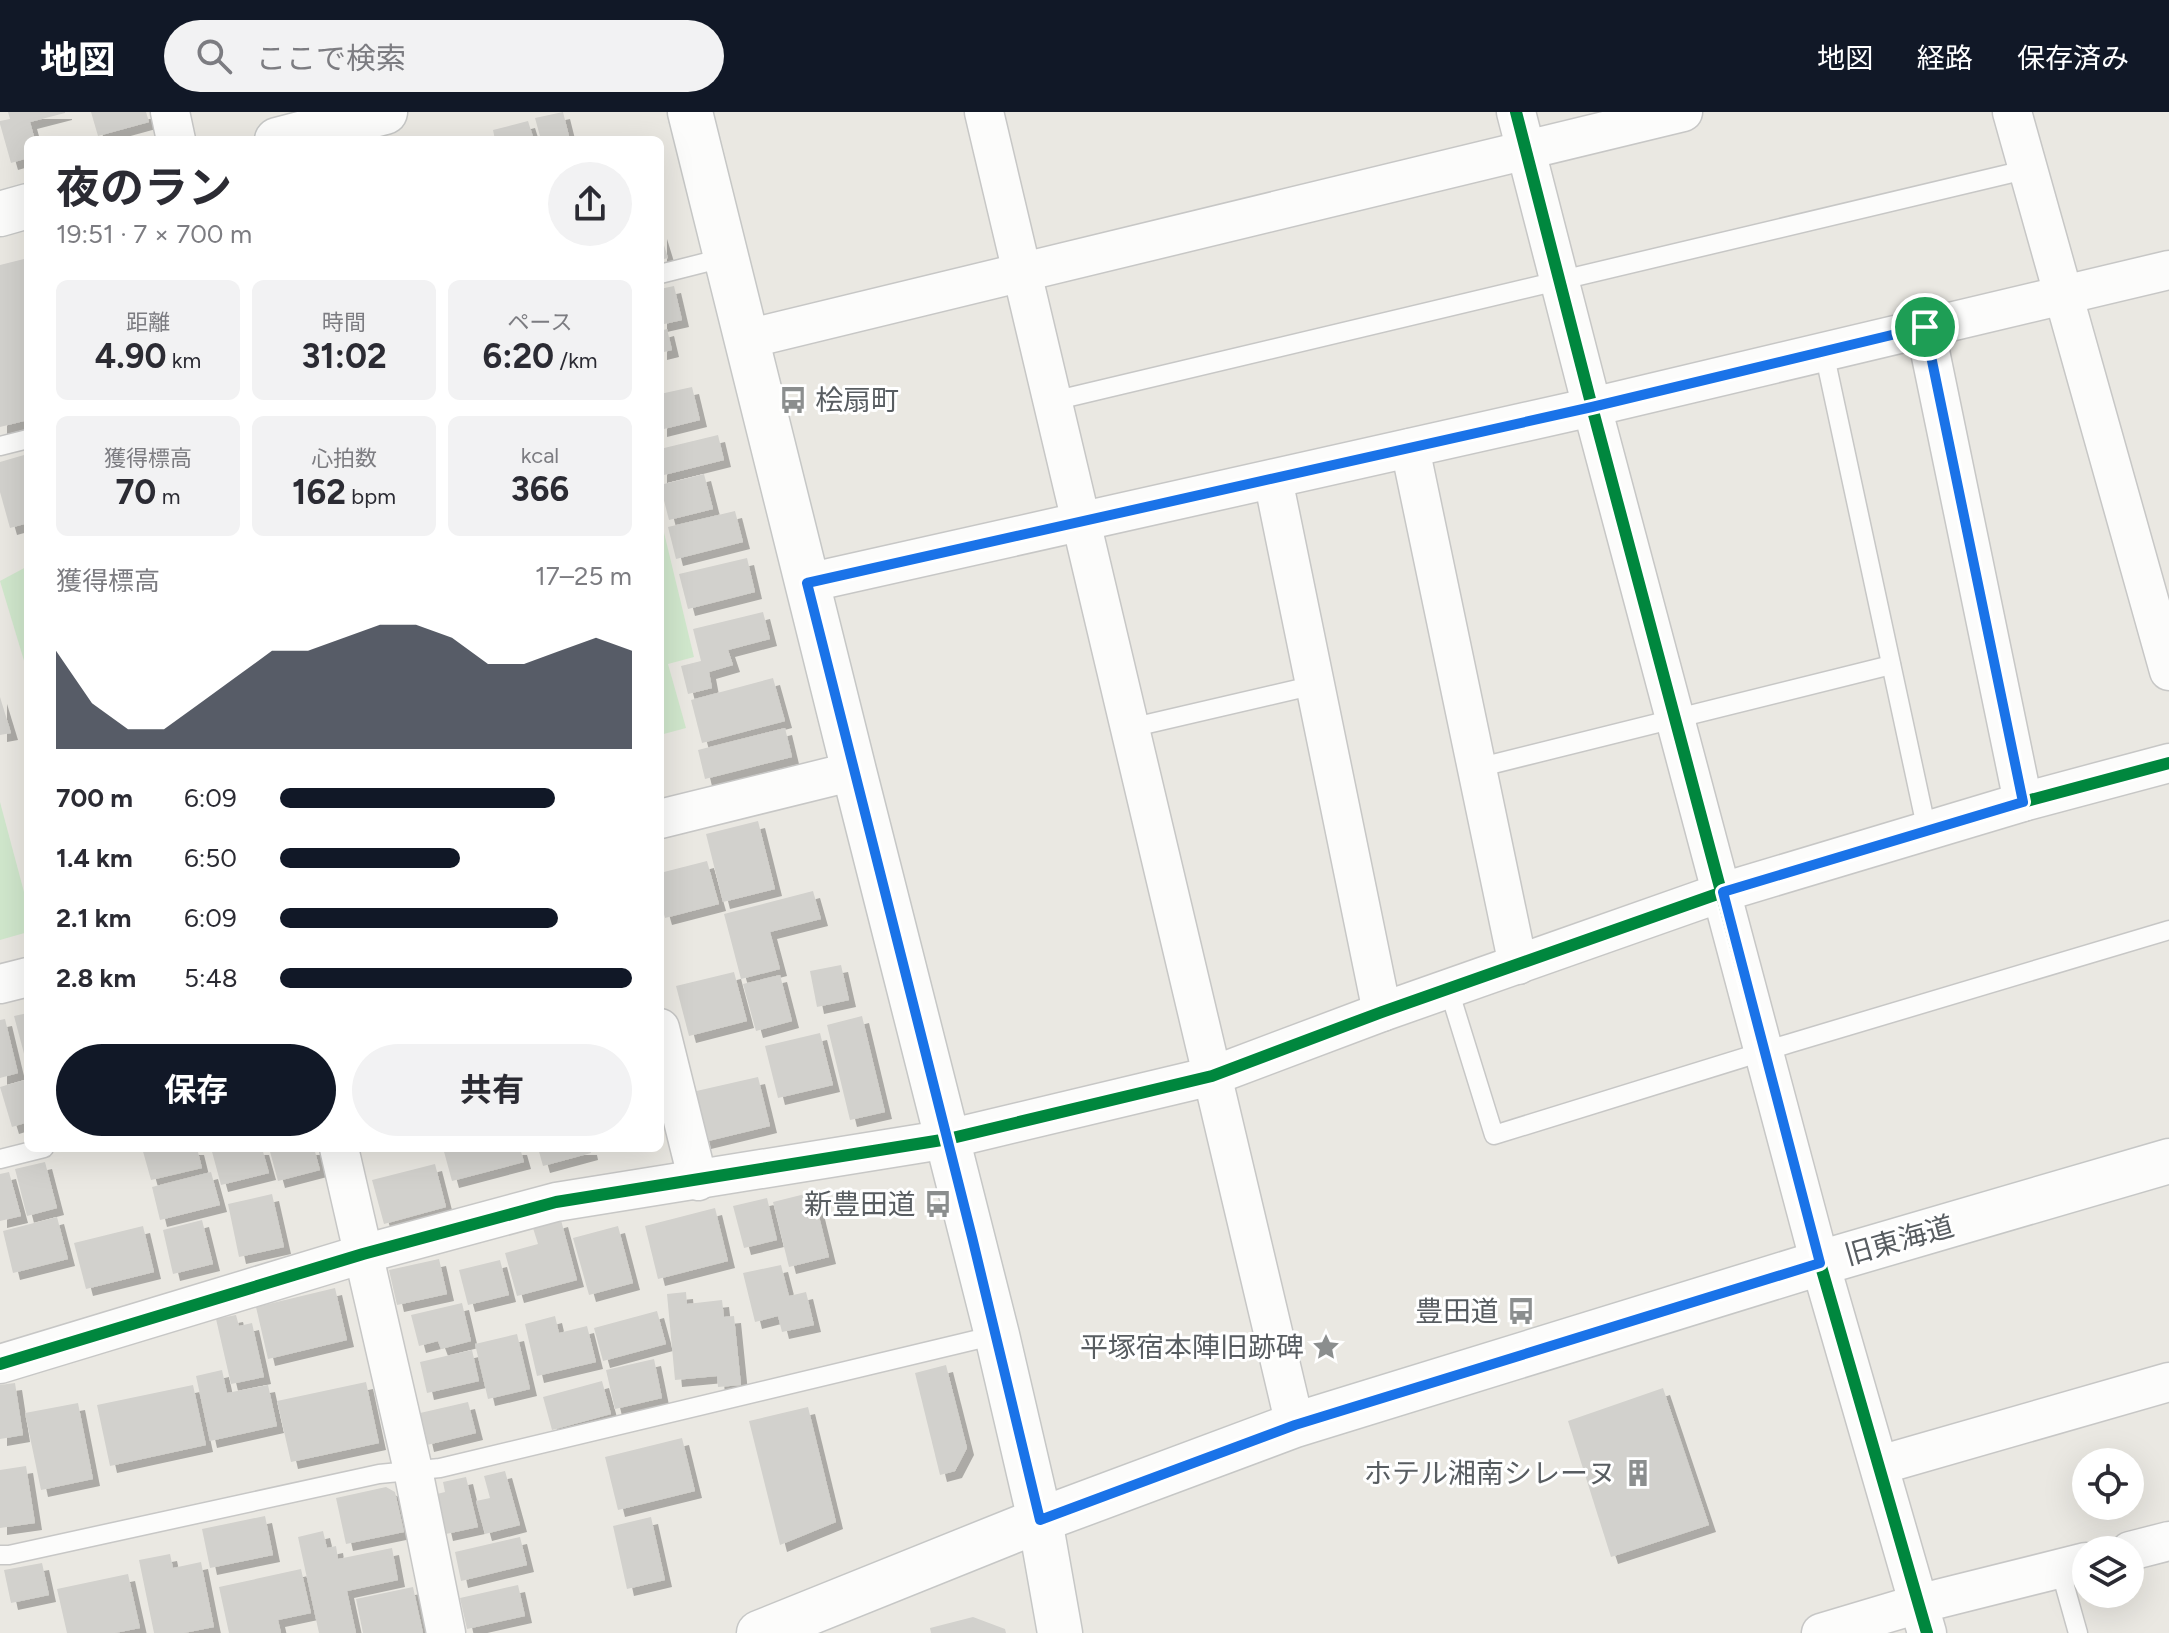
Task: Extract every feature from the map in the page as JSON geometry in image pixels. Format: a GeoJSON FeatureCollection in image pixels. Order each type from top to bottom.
{"type":"FeatureCollection","features":[{"type":"Feature","properties":{"kind":"street"},"geometry":{"type":"LineString","coordinates":[[170,112],[175,136]]}},
{"type":"Feature","properties":{"kind":"street"},"geometry":{"type":"LineString","coordinates":[[292,136],[385,112]]}},
{"type":"Feature","properties":{"kind":"street"},"geometry":{"type":"LineString","coordinates":[[690,112],[997,1335],[1040,1520],[1060,1633]]}},
{"type":"Feature","properties":{"kind":"street"},"geometry":{"type":"LineString","coordinates":[[984,112],[1295,1425]]}},
{"type":"Feature","properties":{"kind":"street"},"geometry":{"type":"LineString","coordinates":[[1516,112],[1820,1263],[1923,1619]]}},
{"type":"Feature","properties":{"kind":"street"},"geometry":{"type":"LineString","coordinates":[[747,339],[1683,112]]}},
{"type":"Feature","properties":{"kind":"street"},"geometry":{"type":"LineString","coordinates":[[2012,112],[2169,671]]}},
{"type":"Feature","properties":{"kind":"street"},"geometry":{"type":"LineString","coordinates":[[0,214],[24,207]]}},
{"type":"Feature","properties":{"kind":"street"},"geometry":{"type":"LineString","coordinates":[[807,583],[1592,407],[2169,270]]}},
{"type":"Feature","properties":{"kind":"street"},"geometry":{"type":"LineString","coordinates":[[1925,327],[2023,802]]}},
{"type":"Feature","properties":{"kind":"street"},"geometry":{"type":"LineString","coordinates":[[1410,448],[1518,965]]}},
{"type":"Feature","properties":{"kind":"street"},"geometry":{"type":"LineString","coordinates":[[1273,479],[1382,1012]]}},
{"type":"Feature","properties":{"kind":"street"},"geometry":{"type":"LineString","coordinates":[[0,1364],[363,1254],[556,1202],[948,1139],[1212,1076],[1382,1012],[1723,892],[2023,802],[2169,763]]}},
{"type":"Feature","properties":{"kind":"street"},"geometry":{"type":"LineString","coordinates":[[664,818],[854,771]]}},
{"type":"Feature","properties":{"kind":"street"},"geometry":{"type":"LineString","coordinates":[[0,984],[24,978]]}},
{"type":"Feature","properties":{"kind":"street"},"geometry":{"type":"LineString","coordinates":[[664,1044],[698,1181]]}},
{"type":"Feature","properties":{"kind":"street"},"geometry":{"type":"LineString","coordinates":[[340,1152],[413,1470],[446,1633]]}},
{"type":"Feature","properties":{"kind":"street","name":"旧東海道"},"geometry":{"type":"LineString","coordinates":[[759,1633],[1040,1520],[1295,1425],[1820,1263],[2169,1161]]}},
{"type":"Feature","properties":{"kind":"street"},"geometry":{"type":"LineString","coordinates":[[1880,1465],[2169,1382]]}},
{"type":"Feature","properties":{"kind":"street"},"geometry":{"type":"LineString","coordinates":[[2144,1547],[2169,1541]]}},
{"type":"Feature","properties":{"kind":"street"},"geometry":{"type":"LineString","coordinates":[[1821,1633],[1923,1619],[2072,1566]]}},
{"type":"Feature","properties":{"kind":"lane"},"geometry":{"type":"LineString","coordinates":[[1053,401],[2029,169]]}},
{"type":"Feature","properties":{"kind":"lane"},"geometry":{"type":"LineString","coordinates":[[664,273],[727,257]]}},
{"type":"Feature","properties":{"kind":"lane"},"geometry":{"type":"LineString","coordinates":[[1824,352],[1927,831]]}},
{"type":"Feature","properties":{"kind":"lane"},"geometry":{"type":"LineString","coordinates":[[0,446],[24,440]]}},
{"type":"Feature","properties":{"kind":"lane"},"geometry":{"type":"LineString","coordinates":[[1477,768],[1891,665]]}},
{"type":"Feature","properties":{"kind":"lane"},"geometry":{"type":"LineString","coordinates":[[1130,728],[1315,685]]}},
{"type":"Feature","properties":{"kind":"lane"},"geometry":{"type":"LineString","coordinates":[[1449,990],[1494,1135],[2169,930]]}},
{"type":"Feature","properties":{"kind":"lane"},"geometry":{"type":"LineString","coordinates":[[0,1159],[28,1152]]}},
{"type":"Feature","properties":{"kind":"lane"},"geometry":{"type":"LineString","coordinates":[[0,1555],[379,1474],[440,1468],[997,1335]]}},
{"type":"Feature","properties":{"kind":"lane"},"geometry":{"type":"LineString","coordinates":[[2076,1608],[2078,1633]]}},
{"type":"Feature","properties":{"kind":"green space"},"geometry":{"type":"Polygon","coordinates":[[[664,533],[694,657],[668,664],[686,728],[664,734],[664,533]]]}},
{"type":"Feature","properties":{"kind":"green space"},"geometry":{"type":"Polygon","coordinates":[[[24,568],[24,661],[0,581],[24,568]]]}},
{"type":"Feature","properties":{"kind":"green space"},"geometry":{"type":"Polygon","coordinates":[[[0,802],[24,892],[24,933],[0,940],[0,802]]]}},
{"type":"Feature","properties":{"kind":"building"},"geometry":{"type":"Polygon","coordinates":[[[8,112],[65,112],[30,122],[34,136],[24,136],[24,159],[11,163],[0,124],[0,121],[10,119],[8,112]]]}},
{"type":"Feature","properties":{"kind":"building"},"geometry":{"type":"Polygon","coordinates":[[[91,112],[146,112],[149,122],[98,136],[91,112]]]}},
{"type":"Feature","properties":{"kind":"building"},"geometry":{"type":"Polygon","coordinates":[[[563,112],[569,136],[540,136],[535,118],[563,112]]]}},
{"type":"Feature","properties":{"kind":"building"},"geometry":{"type":"Polygon","coordinates":[[[528,121],[533,136],[494,136],[493,130],[528,121]]]}},
{"type":"Feature","properties":{"kind":"building"},"geometry":{"type":"Polygon","coordinates":[[[24,259],[24,421],[0,427],[0,265],[24,259]]]}},
{"type":"Feature","properties":{"kind":"building"},"geometry":{"type":"Polygon","coordinates":[[[674,286],[682,320],[664,324],[664,288],[674,286]]]}},
{"type":"Feature","properties":{"kind":"building"},"geometry":{"type":"Polygon","coordinates":[[[667,329],[672,350],[664,352],[664,330],[667,329]]]}},
{"type":"Feature","properties":{"kind":"building"},"geometry":{"type":"Polygon","coordinates":[[[692,387],[700,420],[664,429],[664,393],[692,387]]]}},
{"type":"Feature","properties":{"kind":"building"},"geometry":{"type":"Polygon","coordinates":[[[718,435],[724,460],[664,475],[664,448],[718,435]]]}},
{"type":"Feature","properties":{"kind":"building"},"geometry":{"type":"Polygon","coordinates":[[[24,455],[24,524],[10,528],[0,492],[0,462],[24,455]]]}},
{"type":"Feature","properties":{"kind":"building"},"geometry":{"type":"Polygon","coordinates":[[[704,474],[713,509],[669,520],[664,484],[704,474]]]}},
{"type":"Feature","properties":{"kind":"building"},"geometry":{"type":"Polygon","coordinates":[[[735,511],[743,542],[676,559],[668,527],[735,511]]]}},
{"type":"Feature","properties":{"kind":"building"},"geometry":{"type":"Polygon","coordinates":[[[747,558],[755,592],[688,609],[679,574],[747,558]]]}},
{"type":"Feature","properties":{"kind":"building"},"geometry":{"type":"Polygon","coordinates":[[[763,612],[770,639],[728,650],[733,665],[709,672],[712,688],[688,694],[681,666],[701,661],[693,629],[763,612]]]}},
{"type":"Feature","properties":{"kind":"building"},"geometry":{"type":"Polygon","coordinates":[[[773,678],[785,721],[702,743],[691,700],[773,678]]]}},
{"type":"Feature","properties":{"kind":"building"},"geometry":{"type":"Polygon","coordinates":[[[0,697],[11,733],[0,735],[0,697]]]}},
{"type":"Feature","properties":{"kind":"building"},"geometry":{"type":"Polygon","coordinates":[[[785,728],[792,757],[705,779],[698,750],[785,728]]]}},
{"type":"Feature","properties":{"kind":"building"},"geometry":{"type":"Polygon","coordinates":[[[758,821],[775,889],[723,902],[706,834],[758,821]]]}},
{"type":"Feature","properties":{"kind":"building"},"geometry":{"type":"Polygon","coordinates":[[[707,861],[719,904],[665,918],[664,872],[707,861]]]}},
{"type":"Feature","properties":{"kind":"building"},"geometry":{"type":"Polygon","coordinates":[[[813,891],[821,919],[770,932],[780,969],[741,979],[724,914],[813,891]]]}},
{"type":"Feature","properties":{"kind":"building"},"geometry":{"type":"Polygon","coordinates":[[[841,965],[849,1000],[817,1007],[810,971],[841,965]]]}},
{"type":"Feature","properties":{"kind":"building"},"geometry":{"type":"Polygon","coordinates":[[[734,972],[747,1021],[689,1036],[676,986],[734,972]]]}},
{"type":"Feature","properties":{"kind":"building"},"geometry":{"type":"Polygon","coordinates":[[[780,975],[792,1021],[756,1031],[743,984],[780,975]]]}},
{"type":"Feature","properties":{"kind":"building"},"geometry":{"type":"Polygon","coordinates":[[[24,1014],[24,1054],[14,1016],[24,1014]]]}},
{"type":"Feature","properties":{"kind":"building"},"geometry":{"type":"Polygon","coordinates":[[[862,1016],[885,1112],[850,1120],[827,1025],[862,1016]]]}},
{"type":"Feature","properties":{"kind":"building"},"geometry":{"type":"Polygon","coordinates":[[[5,1019],[18,1073],[0,1078],[0,1020],[5,1019]]]}},
{"type":"Feature","properties":{"kind":"building"},"geometry":{"type":"Polygon","coordinates":[[[820,1033],[833,1085],[778,1098],[765,1046],[820,1033]]]}},
{"type":"Feature","properties":{"kind":"building"},"geometry":{"type":"Polygon","coordinates":[[[758,1077],[770,1126],[704,1142],[692,1092],[758,1077]]]}},
{"type":"Feature","properties":{"kind":"building"},"geometry":{"type":"Polygon","coordinates":[[[24,1080],[24,1123],[12,1127],[0,1087],[24,1080]]]}},
{"type":"Feature","properties":{"kind":"building"},"geometry":{"type":"Polygon","coordinates":[[[143,1152],[198,1152],[202,1168],[151,1180],[143,1152]]]}},
{"type":"Feature","properties":{"kind":"building"},"geometry":{"type":"Polygon","coordinates":[[[212,1152],[263,1152],[269,1173],[221,1185],[212,1152]]]}},
{"type":"Feature","properties":{"kind":"building"},"geometry":{"type":"Polygon","coordinates":[[[270,1152],[315,1152],[320,1170],[278,1181],[270,1152]]]}},
{"type":"Feature","properties":{"kind":"building"},"geometry":{"type":"Polygon","coordinates":[[[444,1152],[521,1152],[524,1162],[452,1181],[444,1152]]]}},
{"type":"Feature","properties":{"kind":"building"},"geometry":{"type":"Polygon","coordinates":[[[539,1152],[591,1152],[591,1153],[543,1166],[539,1152]]]}},
{"type":"Feature","properties":{"kind":"building"},"geometry":{"type":"Polygon","coordinates":[[[45,1162],[57,1208],[27,1216],[15,1169],[45,1162]]]}},
{"type":"Feature","properties":{"kind":"building"},"geometry":{"type":"Polygon","coordinates":[[[435,1164],[446,1207],[384,1224],[372,1180],[435,1164]]]}},
{"type":"Feature","properties":{"kind":"building"},"geometry":{"type":"Polygon","coordinates":[[[9,1172],[21,1216],[0,1221],[0,1174],[9,1172]]]}},
{"type":"Feature","properties":{"kind":"building"},"geometry":{"type":"Polygon","coordinates":[[[211,1172],[220,1205],[160,1220],[152,1187],[211,1172]]]}},
{"type":"Feature","properties":{"kind":"building"},"geometry":{"type":"Polygon","coordinates":[[[813,1192],[829,1257],[789,1267],[773,1202],[813,1192]]]}},
{"type":"Feature","properties":{"kind":"building"},"geometry":{"type":"Polygon","coordinates":[[[272,1194],[284,1247],[239,1257],[228,1204],[272,1194]]]}},
{"type":"Feature","properties":{"kind":"building"},"geometry":{"type":"Polygon","coordinates":[[[767,1198],[777,1240],[744,1248],[733,1206],[767,1198]]]}},
{"type":"Feature","properties":{"kind":"building"},"geometry":{"type":"Polygon","coordinates":[[[715,1208],[728,1261],[658,1279],[645,1226],[715,1208]]]}},
{"type":"Feature","properties":{"kind":"building"},"geometry":{"type":"Polygon","coordinates":[[[57,1217],[68,1259],[13,1273],[3,1231],[57,1217]]]}},
{"type":"Feature","properties":{"kind":"building"},"geometry":{"type":"Polygon","coordinates":[[[202,1220],[213,1264],[173,1274],[163,1230],[202,1220]]]}},
{"type":"Feature","properties":{"kind":"building"},"geometry":{"type":"Polygon","coordinates":[[[561,1220],[577,1280],[517,1296],[505,1253],[538,1244],[533,1228],[561,1220]]]}},
{"type":"Feature","properties":{"kind":"building"},"geometry":{"type":"Polygon","coordinates":[[[143,1226],[154,1272],[86,1289],[74,1243],[143,1226]]]}},
{"type":"Feature","properties":{"kind":"building"},"geometry":{"type":"Polygon","coordinates":[[[618,1226],[633,1283],[589,1295],[573,1238],[618,1226]]]}},
{"type":"Feature","properties":{"kind":"building"},"geometry":{"type":"Polygon","coordinates":[[[439,1259],[447,1294],[397,1305],[389,1270],[439,1259]]]}},
{"type":"Feature","properties":{"kind":"building"},"geometry":{"type":"Polygon","coordinates":[[[500,1260],[509,1295],[468,1305],[459,1270],[500,1260]]]}},
{"type":"Feature","properties":{"kind":"building"},"geometry":{"type":"Polygon","coordinates":[[[781,1265],[789,1296],[806,1292],[814,1325],[782,1332],[778,1316],[755,1322],[743,1273],[781,1265]]]}},
{"type":"Feature","properties":{"kind":"building"},"geometry":{"type":"Polygon","coordinates":[[[335,1288],[347,1340],[268,1359],[256,1307],[335,1288]]]}},
{"type":"Feature","properties":{"kind":"building"},"geometry":{"type":"Polygon","coordinates":[[[686,1292],[687,1304],[722,1300],[724,1317],[734,1316],[741,1385],[718,1387],[717,1376],[675,1380],[667,1294],[686,1292]]]}},
{"type":"Feature","properties":{"kind":"building"},"geometry":{"type":"Polygon","coordinates":[[[462,1303],[471,1341],[441,1349],[438,1341],[419,1346],[411,1315],[462,1303]]]}},
{"type":"Feature","properties":{"kind":"building"},"geometry":{"type":"Polygon","coordinates":[[[657,1311],[666,1344],[603,1361],[594,1328],[657,1311]]]}},
{"type":"Feature","properties":{"kind":"building"},"geometry":{"type":"Polygon","coordinates":[[[236,1315],[239,1326],[252,1323],[264,1377],[231,1384],[216,1319],[236,1315]]]}},
{"type":"Feature","properties":{"kind":"building"},"geometry":{"type":"Polygon","coordinates":[[[555,1316],[559,1333],[587,1326],[596,1362],[537,1376],[525,1324],[555,1316]]]}},
{"type":"Feature","properties":{"kind":"building"},"geometry":{"type":"Polygon","coordinates":[[[517,1334],[530,1389],[488,1399],[475,1344],[517,1334]]]}},
{"type":"Feature","properties":{"kind":"building"},"geometry":{"type":"Polygon","coordinates":[[[472,1350],[479,1381],[427,1393],[420,1362],[472,1350]]]}},
{"type":"Feature","properties":{"kind":"building"},"geometry":{"type":"Polygon","coordinates":[[[654,1359],[662,1398],[615,1409],[606,1370],[654,1359]]]}},
{"type":"Feature","properties":{"kind":"building"},"geometry":{"type":"Polygon","coordinates":[[[946,1365],[967,1448],[955,1471],[940,1475],[915,1373],[946,1365]]]}},
{"type":"Feature","properties":{"kind":"building"},"geometry":{"type":"Polygon","coordinates":[[[222,1370],[227,1393],[268,1385],[277,1426],[210,1441],[196,1376],[222,1370]]]}},
{"type":"Feature","properties":{"kind":"building"},"geometry":{"type":"Polygon","coordinates":[[[602,1381],[611,1414],[552,1430],[543,1397],[602,1381]]]}},
{"type":"Feature","properties":{"kind":"building"},"geometry":{"type":"Polygon","coordinates":[[[366,1382],[379,1443],[291,1462],[277,1401],[366,1382]]]}},
{"type":"Feature","properties":{"kind":"building"},"geometry":{"type":"Polygon","coordinates":[[[15,1383],[23,1435],[0,1439],[0,1385],[15,1383]]]}},
{"type":"Feature","properties":{"kind":"building"},"geometry":{"type":"Polygon","coordinates":[[[193,1385],[206,1445],[110,1466],[97,1405],[193,1385]]]}},
{"type":"Feature","properties":{"kind":"building","name":"ホテル湘南シレーヌ"},"geometry":{"type":"Polygon","coordinates":[[[1663,1388],[1709,1525],[1611,1557],[1568,1421],[1663,1388]]]}},
{"type":"Feature","properties":{"kind":"building"},"geometry":{"type":"Polygon","coordinates":[[[468,1402],[476,1433],[427,1445],[420,1413],[468,1402]]]}},
{"type":"Feature","properties":{"kind":"building"},"geometry":{"type":"Polygon","coordinates":[[[78,1403],[93,1479],[41,1490],[25,1413],[78,1403]]]}},
{"type":"Feature","properties":{"kind":"building"},"geometry":{"type":"Polygon","coordinates":[[[808,1407],[836,1522],[780,1545],[749,1421],[808,1407]]]}},
{"type":"Feature","properties":{"kind":"building"},"geometry":{"type":"Polygon","coordinates":[[[682,1438],[695,1491],[618,1510],[605,1457],[682,1438]]]}},
{"type":"Feature","properties":{"kind":"building"},"geometry":{"type":"Polygon","coordinates":[[[26,1466],[35,1523],[0,1528],[0,1470],[26,1466]]]}},
{"type":"Feature","properties":{"kind":"building"},"geometry":{"type":"Polygon","coordinates":[[[505,1471],[520,1525],[485,1534],[476,1501],[490,1498],[484,1476],[505,1471]]]}},
{"type":"Feature","properties":{"kind":"building"},"geometry":{"type":"Polygon","coordinates":[[[466,1477],[478,1527],[446,1534],[437,1494],[445,1492],[443,1482],[466,1477]]]}},
{"type":"Feature","properties":{"kind":"building"},"geometry":{"type":"Polygon","coordinates":[[[386,1487],[395,1492],[404,1532],[346,1544],[336,1498],[386,1487]]]}},
{"type":"Feature","properties":{"kind":"building"},"geometry":{"type":"Polygon","coordinates":[[[265,1516],[273,1555],[210,1568],[202,1529],[265,1516]]]}},
{"type":"Feature","properties":{"kind":"building"},"geometry":{"type":"Polygon","coordinates":[[[651,1517],[665,1580],[627,1589],[613,1526],[651,1517]]]}},
{"type":"Feature","properties":{"kind":"building"},"geometry":{"type":"Polygon","coordinates":[[[323,1531],[327,1548],[336,1546],[338,1559],[392,1548],[398,1580],[347,1591],[356,1633],[319,1633],[298,1537],[323,1531]]]}},
{"type":"Feature","properties":{"kind":"building"},"geometry":{"type":"Polygon","coordinates":[[[520,1537],[527,1565],[461,1581],[455,1552],[520,1537]]]}},
{"type":"Feature","properties":{"kind":"building"},"geometry":{"type":"Polygon","coordinates":[[[170,1554],[173,1568],[201,1562],[214,1627],[184,1633],[154,1633],[139,1560],[170,1554]]]}},
{"type":"Feature","properties":{"kind":"building"},"geometry":{"type":"Polygon","coordinates":[[[42,1563],[49,1595],[11,1603],[4,1570],[42,1563]]]}},
{"type":"Feature","properties":{"kind":"building"},"geometry":{"type":"Polygon","coordinates":[[[301,1569],[311,1613],[278,1620],[281,1633],[229,1633],[219,1587],[301,1569]]]}},
{"type":"Feature","properties":{"kind":"building"},"geometry":{"type":"Polygon","coordinates":[[[128,1574],[140,1628],[115,1633],[67,1633],[57,1589],[128,1574]]]}},
{"type":"Feature","properties":{"kind":"building"},"geometry":{"type":"Polygon","coordinates":[[[518,1585],[525,1616],[467,1629],[460,1598],[518,1585]]]}},
{"type":"Feature","properties":{"kind":"building"},"geometry":{"type":"Polygon","coordinates":[[[413,1587],[423,1633],[363,1633],[356,1599],[413,1587]]]}},
{"type":"Feature","properties":{"kind":"building"},"geometry":{"type":"Polygon","coordinates":[[[973,1617],[1005,1629],[1006,1633],[931,1633],[930,1628],[973,1617]]]}},
{"type":"Feature","properties":{"kind":"cycle path"},"geometry":{"type":"LineString","coordinates":[[1516,112],[1820,1263],[1927,1633]]}},
{"type":"Feature","properties":{"kind":"cycle path"},"geometry":{"type":"LineString","coordinates":[[0,1364],[363,1254],[556,1202],[948,1139],[1212,1076],[1382,1012],[1723,892],[2023,802],[2169,763]]}},
{"type":"Feature","properties":{"kind":"place","name":"桧扇町"},"geometry":{"type":"Point","coordinates":[793,400]}},
{"type":"Feature","properties":{"kind":"place","name":"新豊田道"},"geometry":{"type":"Point","coordinates":[938,1204]}},
{"type":"Feature","properties":{"kind":"place","name":"豊田道"},"geometry":{"type":"Point","coordinates":[1521,1311]}},
{"type":"Feature","properties":{"kind":"place","name":"平塚宿本陣旧跡碑"},"geometry":{"type":"Point","coordinates":[1326,1347]}},
{"type":"Feature","properties":{"kind":"place","name":"ホテル湘南シレーヌ"},"geometry":{"type":"Point","coordinates":[1638,1473]}},
{"type":"Feature","properties":{"kind":"route"},"geometry":{"type":"LineString","coordinates":[[1925,327],[2023,802],[1723,892],[1820,1263],[1295,1425],[1040,1520],[807,583],[1592,407],[1925,327]]}}]}
